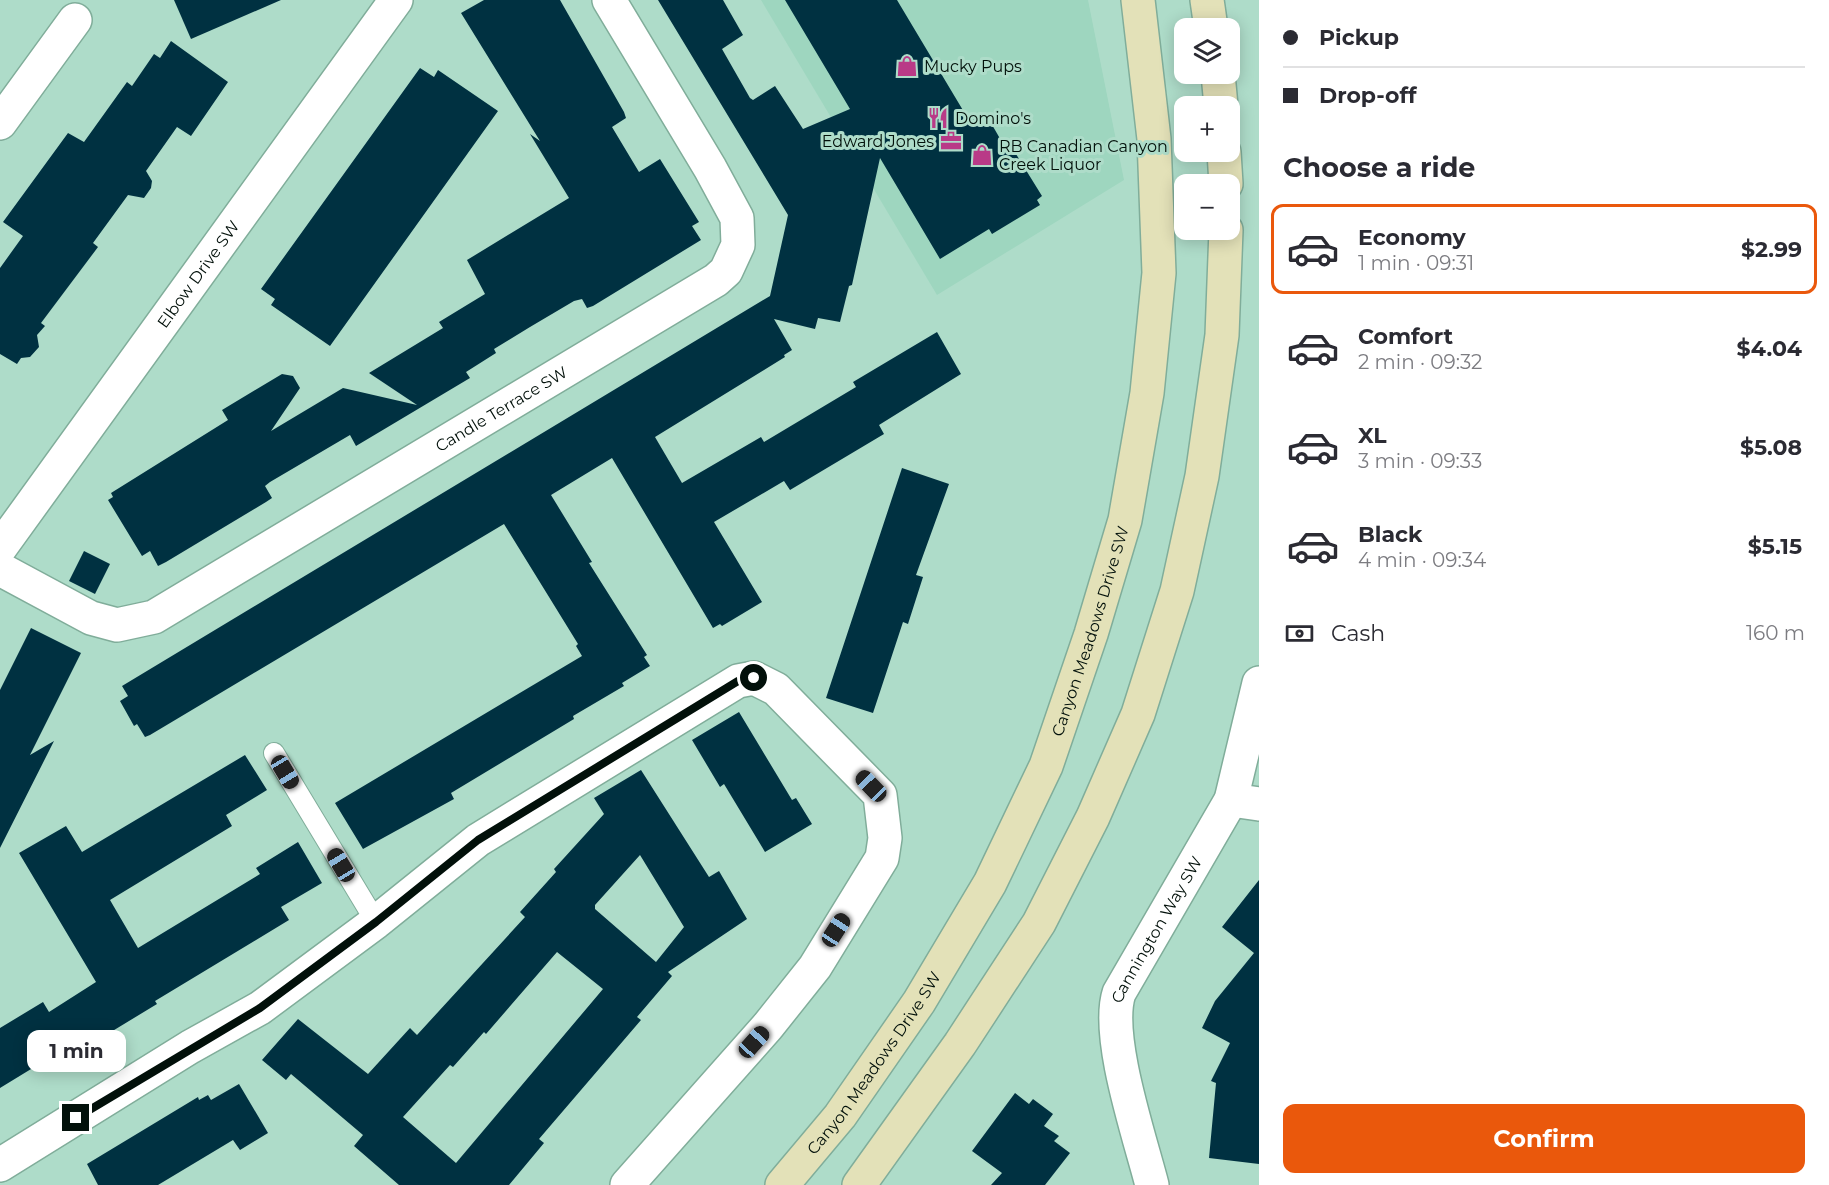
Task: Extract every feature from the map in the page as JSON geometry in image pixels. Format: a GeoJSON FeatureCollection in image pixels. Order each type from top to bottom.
{"type":"FeatureCollection","features":[{"type":"Feature","properties":{"kind":"main road","name":"Canyon Meadows Drive SW"},"geometry":{"type":"LineString","coordinates":[[782,1185],[840,1116],[919,1002],[990,883],[1046,766],[1091,634],[1125,520],[1147,393],[1159,273],[1154,139],[1138,0]]}},
{"type":"Feature","properties":{"kind":"main road"},"geometry":{"type":"LineString","coordinates":[[1207,0],[1210,18]]}},
{"type":"Feature","properties":{"kind":"main road"},"geometry":{"type":"LineString","coordinates":[[859,1185],[960,1044],[1039,923],[1093,817],[1138,714],[1177,591],[1202,476],[1222,335],[1226,240]]}},
{"type":"Feature","properties":{"kind":"street","name":"Elbow Drive SW"},"geometry":{"type":"LineString","coordinates":[[0,549],[396,0]]}},
{"type":"Feature","properties":{"kind":"street","name":"Candle Terrace SW"},"geometry":{"type":"LineString","coordinates":[[0,569],[91,618],[117,625],[154,617],[716,280],[726,271],[738,245],[737,218],[710,168],[609,0]]}},
{"type":"Feature","properties":{"kind":"street"},"geometry":{"type":"LineString","coordinates":[[0,123],[75,20]]}},
{"type":"Feature","properties":{"kind":"street"},"geometry":{"type":"LineString","coordinates":[[0,1165],[190,1047],[260,1008],[376,922],[478,840],[738,681],[754,678],[767,682],[829,741],[880,795],[885,838],[882,858],[815,967],[768,1026],[627,1185]]}},
{"type":"Feature","properties":{"kind":"street","name":"Cannington Way SW"},"geometry":{"type":"LineString","coordinates":[[1152,1185],[1119,1055],[1114,1010],[1119,993],[1245,802],[1259,683]]}},
{"type":"Feature","properties":{"kind":"lane"},"geometry":{"type":"LineString","coordinates":[[274,753],[376,922]]}},
{"type":"Feature","properties":{"kind":"shaded area"},"geometry":{"type":"Polygon","coordinates":[[[761,0],[1088,0],[1124,180],[937,295],[761,0]]]}},
{"type":"Feature","properties":{"kind":"building"},"geometry":{"type":"Polygon","coordinates":[[[174,0],[281,0],[191,39],[174,0]]]}},
{"type":"Feature","properties":{"kind":"building"},"geometry":{"type":"Polygon","coordinates":[[[484,0],[560,0],[624,112],[626,118],[612,127],[639,172],[660,159],[699,222],[692,226],[701,240],[593,306],[587,308],[582,299],[574,301],[530,327],[494,349],[496,353],[466,372],[470,378],[356,446],[350,435],[270,482],[265,486],[272,498],[158,566],[150,551],[142,556],[108,500],[113,497],[111,493],[228,420],[222,410],[282,374],[293,376],[300,388],[271,431],[343,388],[417,405],[369,373],[443,328],[439,322],[485,294],[467,260],[569,198],[530,134],[540,141],[461,13],[484,0]]]}},
{"type":"Feature","properties":{"kind":"building"},"geometry":{"type":"Polygon","coordinates":[[[658,0],[723,0],[743,35],[722,49],[750,98],[753,100],[775,86],[803,129],[850,109],[785,0],[897,0],[967,117],[991,123],[1006,149],[1011,146],[1042,196],[1037,200],[1040,205],[992,234],[989,229],[940,259],[880,158],[852,285],[849,286],[840,322],[818,318],[815,329],[774,319],[792,350],[784,355],[785,357],[655,437],[682,483],[761,437],[764,442],[856,387],[853,382],[937,332],[961,374],[879,425],[884,434],[790,490],[784,481],[714,522],[762,602],[722,626],[720,624],[713,628],[612,458],[551,495],[592,562],[589,563],[647,655],[644,657],[650,666],[622,683],[624,686],[573,716],[574,719],[451,793],[454,799],[363,849],[335,803],[582,656],[576,646],[578,644],[504,524],[150,735],[145,737],[137,724],[134,726],[120,701],[128,696],[122,686],[770,296],[788,215],[658,0]]]}},
{"type":"Feature","properties":{"kind":"building"},"geometry":{"type":"Polygon","coordinates":[[[171,41],[228,82],[191,136],[177,127],[146,171],[152,181],[151,188],[144,198],[128,195],[93,243],[98,247],[41,323],[45,326],[37,335],[39,347],[30,357],[21,358],[17,364],[0,354],[0,268],[23,236],[3,222],[68,133],[84,142],[127,82],[132,86],[154,54],[160,58],[171,41]]]}},
{"type":"Feature","properties":{"kind":"building"},"geometry":{"type":"Polygon","coordinates":[[[420,68],[434,77],[438,70],[498,111],[330,346],[271,305],[275,299],[261,289],[420,68]]]}},
{"type":"Feature","properties":{"kind":"building"},"geometry":{"type":"Polygon","coordinates":[[[902,468],[949,484],[916,575],[923,577],[908,624],[903,622],[873,713],[826,698],[902,468]]]}},
{"type":"Feature","properties":{"kind":"building"},"geometry":{"type":"Polygon","coordinates":[[[84,551],[110,564],[95,594],[69,581],[84,551]]]}},
{"type":"Feature","properties":{"kind":"building"},"geometry":{"type":"Polygon","coordinates":[[[31,628],[81,653],[30,755],[54,741],[0,848],[0,690],[31,628]]]}},
{"type":"Feature","properties":{"kind":"building"},"geometry":{"type":"Polygon","coordinates":[[[739,712],[792,800],[796,798],[812,824],[765,852],[724,784],[720,787],[692,740],[739,712]]]}},
{"type":"Feature","properties":{"kind":"building"},"geometry":{"type":"Polygon","coordinates":[[[245,755],[267,790],[226,815],[232,826],[110,900],[138,948],[260,874],[256,868],[298,842],[322,883],[281,907],[289,920],[155,1001],[157,1004],[73,1055],[70,1049],[56,1058],[54,1055],[0,1088],[0,1028],[43,1002],[49,1012],[96,982],[19,853],[66,826],[82,852],[245,755]]]}},
{"type":"Feature","properties":{"kind":"building"},"geometry":{"type":"Polygon","coordinates":[[[641,770],[709,877],[719,871],[747,919],[668,972],[672,976],[637,1017],[641,1020],[539,1139],[544,1143],[509,1185],[399,1185],[354,1146],[363,1135],[291,1074],[286,1080],[262,1060],[298,1019],[368,1074],[410,1028],[417,1035],[525,917],[520,912],[556,872],[554,869],[604,814],[594,798],[641,770]],[[640,855],[595,905],[595,909],[656,962],[684,927],[640,855]],[[557,952],[486,1034],[484,1032],[453,1067],[450,1065],[403,1117],[456,1163],[603,989],[557,952]]]}},
{"type":"Feature","properties":{"kind":"building"},"geometry":{"type":"Polygon","coordinates":[[[1259,880],[1259,1164],[1209,1158],[1216,1083],[1211,1081],[1230,1043],[1202,1028],[1215,1001],[1254,953],[1222,927],[1259,880]]]}},
{"type":"Feature","properties":{"kind":"building"},"geometry":{"type":"Polygon","coordinates":[[[239,1084],[268,1133],[240,1150],[233,1140],[158,1185],[98,1185],[87,1164],[198,1097],[199,1100],[208,1095],[211,1100],[239,1084]]]}},
{"type":"Feature","properties":{"kind":"building"},"geometry":{"type":"Polygon","coordinates":[[[1015,1093],[1029,1104],[1033,1099],[1053,1114],[1044,1126],[1059,1136],[1054,1141],[1070,1153],[1045,1185],[991,1185],[1002,1173],[972,1151],[1015,1093]]]}},
{"type":"Feature","properties":{"kind":"place","name":"Mucky Pups"},"geometry":{"type":"Point","coordinates":[907,66]}},
{"type":"Feature","properties":{"kind":"place","name":"Domino's"},"geometry":{"type":"Point","coordinates":[938,118]}},
{"type":"Feature","properties":{"kind":"place","name":"Edward Jones"},"geometry":{"type":"Point","coordinates":[951,141]}},
{"type":"Feature","properties":{"kind":"place","name":"RB Canadian Canyon Creek Liquor"},"geometry":{"type":"Point","coordinates":[982,155]}},
{"type":"Feature","properties":{"kind":"route"},"geometry":{"type":"LineString","coordinates":[[76,1118],[190,1047],[260,1008],[376,922],[478,840],[738,681],[754,678]]}}]}
